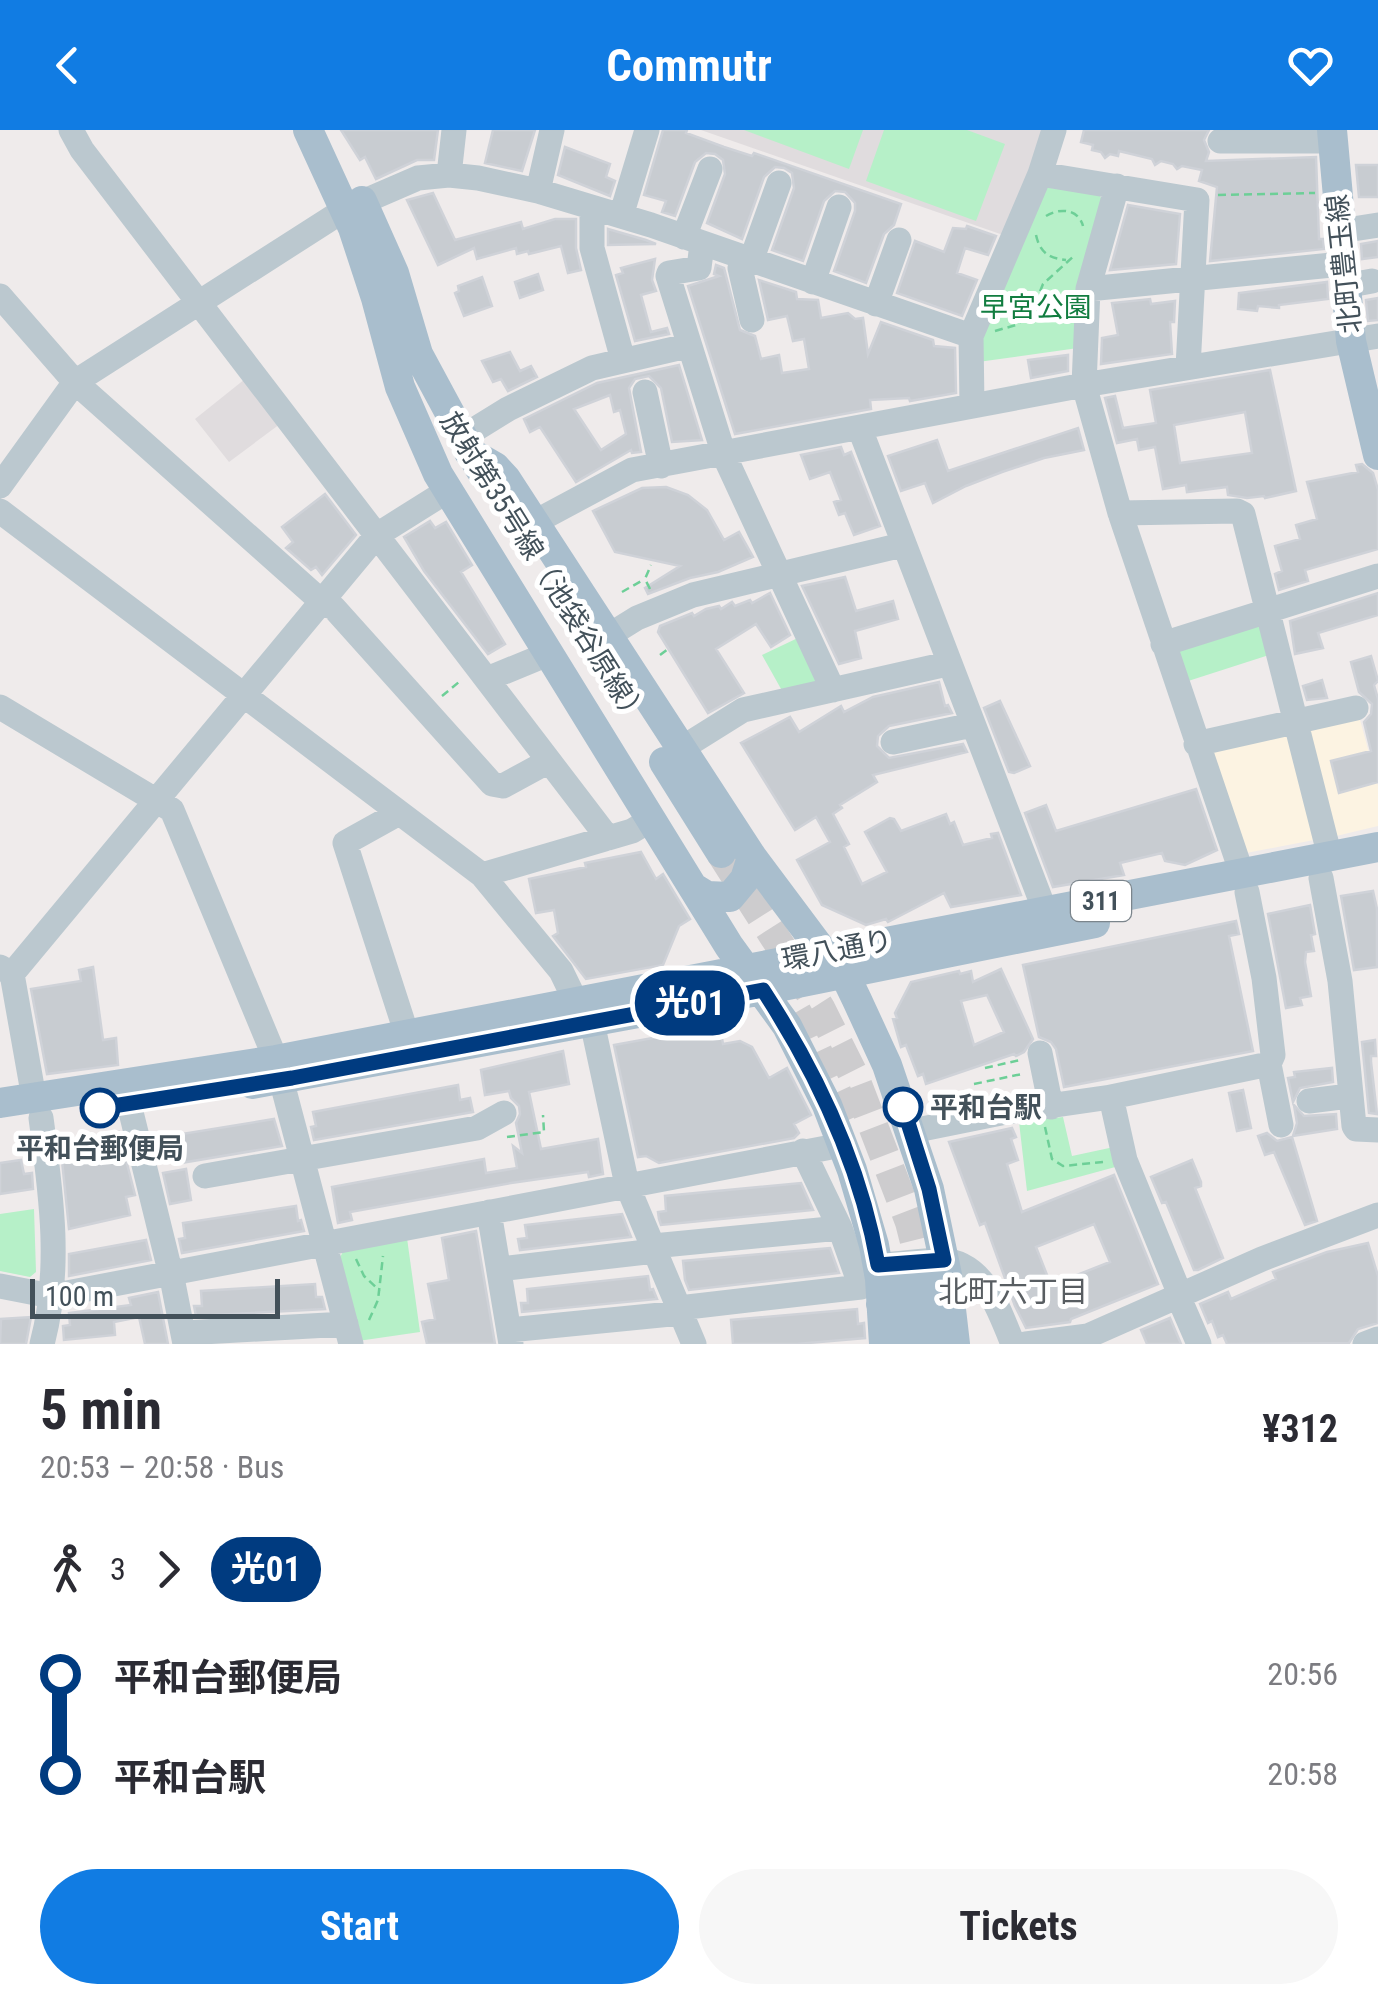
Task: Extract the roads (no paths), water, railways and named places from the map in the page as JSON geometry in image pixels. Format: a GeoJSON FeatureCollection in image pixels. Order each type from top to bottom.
{"type":"FeatureCollection","features":[{"type":"Feature","properties":{"kind":"main road"},"geometry":{"type":"LineString","coordinates":[[308,130],[353,206]]}},
{"type":"Feature","properties":{"kind":"main road"},"geometry":{"type":"LineString","coordinates":[[318,130],[385,285],[404,401],[447,491],[652,819],[707,868],[754,980],[786,1026],[826,1104],[865,1209],[878,1265],[955,1344]]}},
{"type":"Feature","properties":{"kind":"main road","name":"北町豊玉線"},"geometry":{"type":"LineString","coordinates":[[1332,135],[1340,232],[1365,339],[1378,455]]}},
{"type":"Feature","properties":{"kind":"main road","name":"放射第35号線（池袋谷原線）"},"geometry":{"type":"LineString","coordinates":[[385,285],[465,445],[707,868]]}},
{"type":"Feature","properties":{"kind":"main road","name":"放射第35号線（池袋谷原線）"},"geometry":{"type":"LineString","coordinates":[[385,285],[417,400],[466,488],[707,868]]}},
{"type":"Feature","properties":{"kind":"main road"},"geometry":{"type":"LineString","coordinates":[[465,445],[506,478],[536,522],[679,750],[752,857],[834,963],[887,1065],[912,1130],[944,1260],[884,1344]]}},
{"type":"Feature","properties":{"kind":"main road","name":"環八通り"},"geometry":{"type":"LineString","coordinates":[[0,1124],[37,1108],[279,1070],[1326,868],[1378,847]]}},
{"type":"Feature","properties":{"kind":"main road"},"geometry":{"type":"LineString","coordinates":[[707,868],[707,896],[730,897],[746,878],[752,857]]}},
{"type":"Feature","properties":{"kind":"main road","name":"環八通り"},"geometry":{"type":"LineString","coordinates":[[1326,868],[1378,868]]}},
{"type":"Feature","properties":{"kind":"main road","name":"環八通り"},"geometry":{"type":"LineString","coordinates":[[834,963],[1044,911],[1244,884]]}},
{"type":"Feature","properties":{"kind":"main road","name":"環八通り"},"geometry":{"type":"LineString","coordinates":[[0,1103],[37,1108],[129,1104],[279,1070],[408,1035],[584,1012],[624,982],[754,980]]}},
{"type":"Feature","properties":{"kind":"main road"},"geometry":{"type":"LineString","coordinates":[[908,1344],[917,1302]]}},
{"type":"Feature","properties":{"kind":"main road"},"geometry":{"type":"LineString","coordinates":[[917,1302],[933,1344]]}},
{"type":"Feature","properties":{"kind":"street"},"geometry":{"type":"LineString","coordinates":[[70,130],[608,838]]}},
{"type":"Feature","properties":{"kind":"street"},"geometry":{"type":"LineString","coordinates":[[449,175],[454,130]]}},
{"type":"Feature","properties":{"kind":"street"},"geometry":{"type":"LineString","coordinates":[[538,192],[552,130]]}},
{"type":"Feature","properties":{"kind":"street"},"geometry":{"type":"LineString","coordinates":[[621,216],[647,130]]}},
{"type":"Feature","properties":{"kind":"street"},"geometry":{"type":"LineString","coordinates":[[972,406],[972,333],[1040,174],[1054,130]]}},
{"type":"Feature","properties":{"kind":"street"},"geometry":{"type":"LineString","coordinates":[[1220,141],[1332,135]]}},
{"type":"Feature","properties":{"kind":"street"},"geometry":{"type":"LineString","coordinates":[[710,169],[693,240],[699,268],[668,276],[724,455],[833,690]]}},
{"type":"Feature","properties":{"kind":"street"},"geometry":{"type":"LineString","coordinates":[[1040,174],[1197,200],[1188,367]]}},
{"type":"Feature","properties":{"kind":"street"},"geometry":{"type":"LineString","coordinates":[[0,486],[75,382],[353,206],[418,178],[478,178],[538,192],[972,333]]}},
{"type":"Feature","properties":{"kind":"street"},"geometry":{"type":"LineString","coordinates":[[752,320],[740,268],[779,183]]}},
{"type":"Feature","properties":{"kind":"street"},"geometry":{"type":"LineString","coordinates":[[1118,186],[1088,288],[1084,385],[1120,514],[1244,884],[1264,978],[1273,1056],[1268,1064],[1281,1125]]}},
{"type":"Feature","properties":{"kind":"street"},"geometry":{"type":"LineString","coordinates":[[813,282],[839,207]]}},
{"type":"Feature","properties":{"kind":"street"},"geometry":{"type":"LineString","coordinates":[[592,208],[592,248],[623,360]]}},
{"type":"Feature","properties":{"kind":"street"},"geometry":{"type":"LineString","coordinates":[[1340,232],[1378,225]]}},
{"type":"Feature","properties":{"kind":"street"},"geometry":{"type":"LineString","coordinates":[[876,304],[899,240]]}},
{"type":"Feature","properties":{"kind":"street"},"geometry":{"type":"LineString","coordinates":[[1088,288],[1194,280],[1353,277]]}},
{"type":"Feature","properties":{"kind":"street"},"geometry":{"type":"LineString","coordinates":[[0,296],[75,382],[321,601],[334,608],[492,784],[504,786],[550,761]]}},
{"type":"Feature","properties":{"kind":"street"},"geometry":{"type":"LineString","coordinates":[[536,522],[632,470],[1084,385],[1365,339]]}},
{"type":"Feature","properties":{"kind":"street"},"geometry":{"type":"LineString","coordinates":[[465,445],[508,409],[592,368],[688,346]]}},
{"type":"Feature","properties":{"kind":"street"},"geometry":{"type":"LineString","coordinates":[[645,392],[661,466]]}},
{"type":"Feature","properties":{"kind":"street"},"geometry":{"type":"LineString","coordinates":[[860,428],[1044,911]]}},
{"type":"Feature","properties":{"kind":"street"},"geometry":{"type":"LineString","coordinates":[[42,1344],[51,1296],[53,1208],[37,1108],[6,970],[157,800],[377,535],[447,491]]}},
{"type":"Feature","properties":{"kind":"street"},"geometry":{"type":"LineString","coordinates":[[0,511],[522,906],[584,1012],[624,1144],[627,1185],[694,1344]]}},
{"type":"Feature","properties":{"kind":"street"},"geometry":{"type":"LineString","coordinates":[[1120,514],[1240,512],[1295,723],[1326,868],[1354,1128],[1378,1130]]}},
{"type":"Feature","properties":{"kind":"street"},"geometry":{"type":"LineString","coordinates":[[608,636],[638,618],[693,595],[902,545]]}},
{"type":"Feature","properties":{"kind":"street"},"geometry":{"type":"LineString","coordinates":[[1163,644],[1378,576]]}},
{"type":"Feature","properties":{"kind":"street"},"geometry":{"type":"LineString","coordinates":[[482,673],[548,654]]}},
{"type":"Feature","properties":{"kind":"street"},"geometry":{"type":"LineString","coordinates":[[679,750],[743,710],[948,664]]}},
{"type":"Feature","properties":{"kind":"street"},"geometry":{"type":"LineString","coordinates":[[0,707],[172,810],[279,1070],[348,1334],[185,1338],[129,1104]]}},
{"type":"Feature","properties":{"kind":"street"},"geometry":{"type":"LineString","coordinates":[[1196,744],[1356,708]]}},
{"type":"Feature","properties":{"kind":"street"},"geometry":{"type":"LineString","coordinates":[[893,742],[972,725]]}},
{"type":"Feature","properties":{"kind":"street"},"geometry":{"type":"LineString","coordinates":[[399,813],[345,843],[408,1035]]}},
{"type":"Feature","properties":{"kind":"street"},"geometry":{"type":"LineString","coordinates":[[482,875],[567,861],[652,819]]}},
{"type":"Feature","properties":{"kind":"street"},"geometry":{"type":"LineString","coordinates":[[1041,1059],[1057,1103]]}},
{"type":"Feature","properties":{"kind":"street"},"geometry":{"type":"LineString","coordinates":[[912,1130],[1111,1097],[1268,1064]]}},
{"type":"Feature","properties":{"kind":"street"},"geometry":{"type":"LineString","coordinates":[[1308,1101],[1349,1096]]}},
{"type":"Feature","properties":{"kind":"street"},"geometry":{"type":"LineString","coordinates":[[1111,1097],[1124,1158],[1199,1344]]}},
{"type":"Feature","properties":{"kind":"street"},"geometry":{"type":"LineString","coordinates":[[204,1176],[477,1128],[500,1116]]}},
{"type":"Feature","properties":{"kind":"street"},"geometry":{"type":"LineString","coordinates":[[0,1286],[51,1296],[842,1145]]}},
{"type":"Feature","properties":{"kind":"street"},"geometry":{"type":"LineString","coordinates":[[489,1212],[510,1337],[861,1287],[840,1228],[803,1151]]}},
{"type":"Feature","properties":{"kind":"street"},"geometry":{"type":"LineString","coordinates":[[1026,1344],[1126,1333],[1180,1297],[1262,1260],[1378,1216]]}},
{"type":"Feature","properties":{"kind":"street"},"geometry":{"type":"LineString","coordinates":[[499,1269],[840,1228]]}},
{"type":"Feature","properties":{"kind":"street"},"geometry":{"type":"LineString","coordinates":[[878,1265],[944,1260],[963,1267],[985,1285],[1013,1344]]}},
{"type":"Feature","properties":{"kind":"street"},"geometry":{"type":"LineString","coordinates":[[1365,1344],[1378,1339]]}},
{"type":"Feature","properties":{"kind":"tunnel"},"geometry":{"type":"LineString","coordinates":[[721,853],[820,1008],[853,1074],[910,1222],[926,1285]]}},
{"type":"Feature","properties":{"kind":"tunnel"},"geometry":{"type":"LineString","coordinates":[[774,973],[807,1030],[855,1132]]}},
{"type":"Feature","properties":{"kind":"place","name":"平和台駅"},"geometry":{"type":"Point","coordinates":[903,1107]}},
{"type":"Feature","properties":{"kind":"place","name":"平和台郵便局"},"geometry":{"type":"Point","coordinates":[100,1108]}},
{"type":"Feature","properties":{"kind":"district","name":"北町六丁目"},"geometry":{"type":"Point","coordinates":[1013,1291]}},
{"type":"Feature","properties":{"kind":"park label","name":"早宮公園"},"geometry":{"type":"Point","coordinates":[1036,307]}}]}
